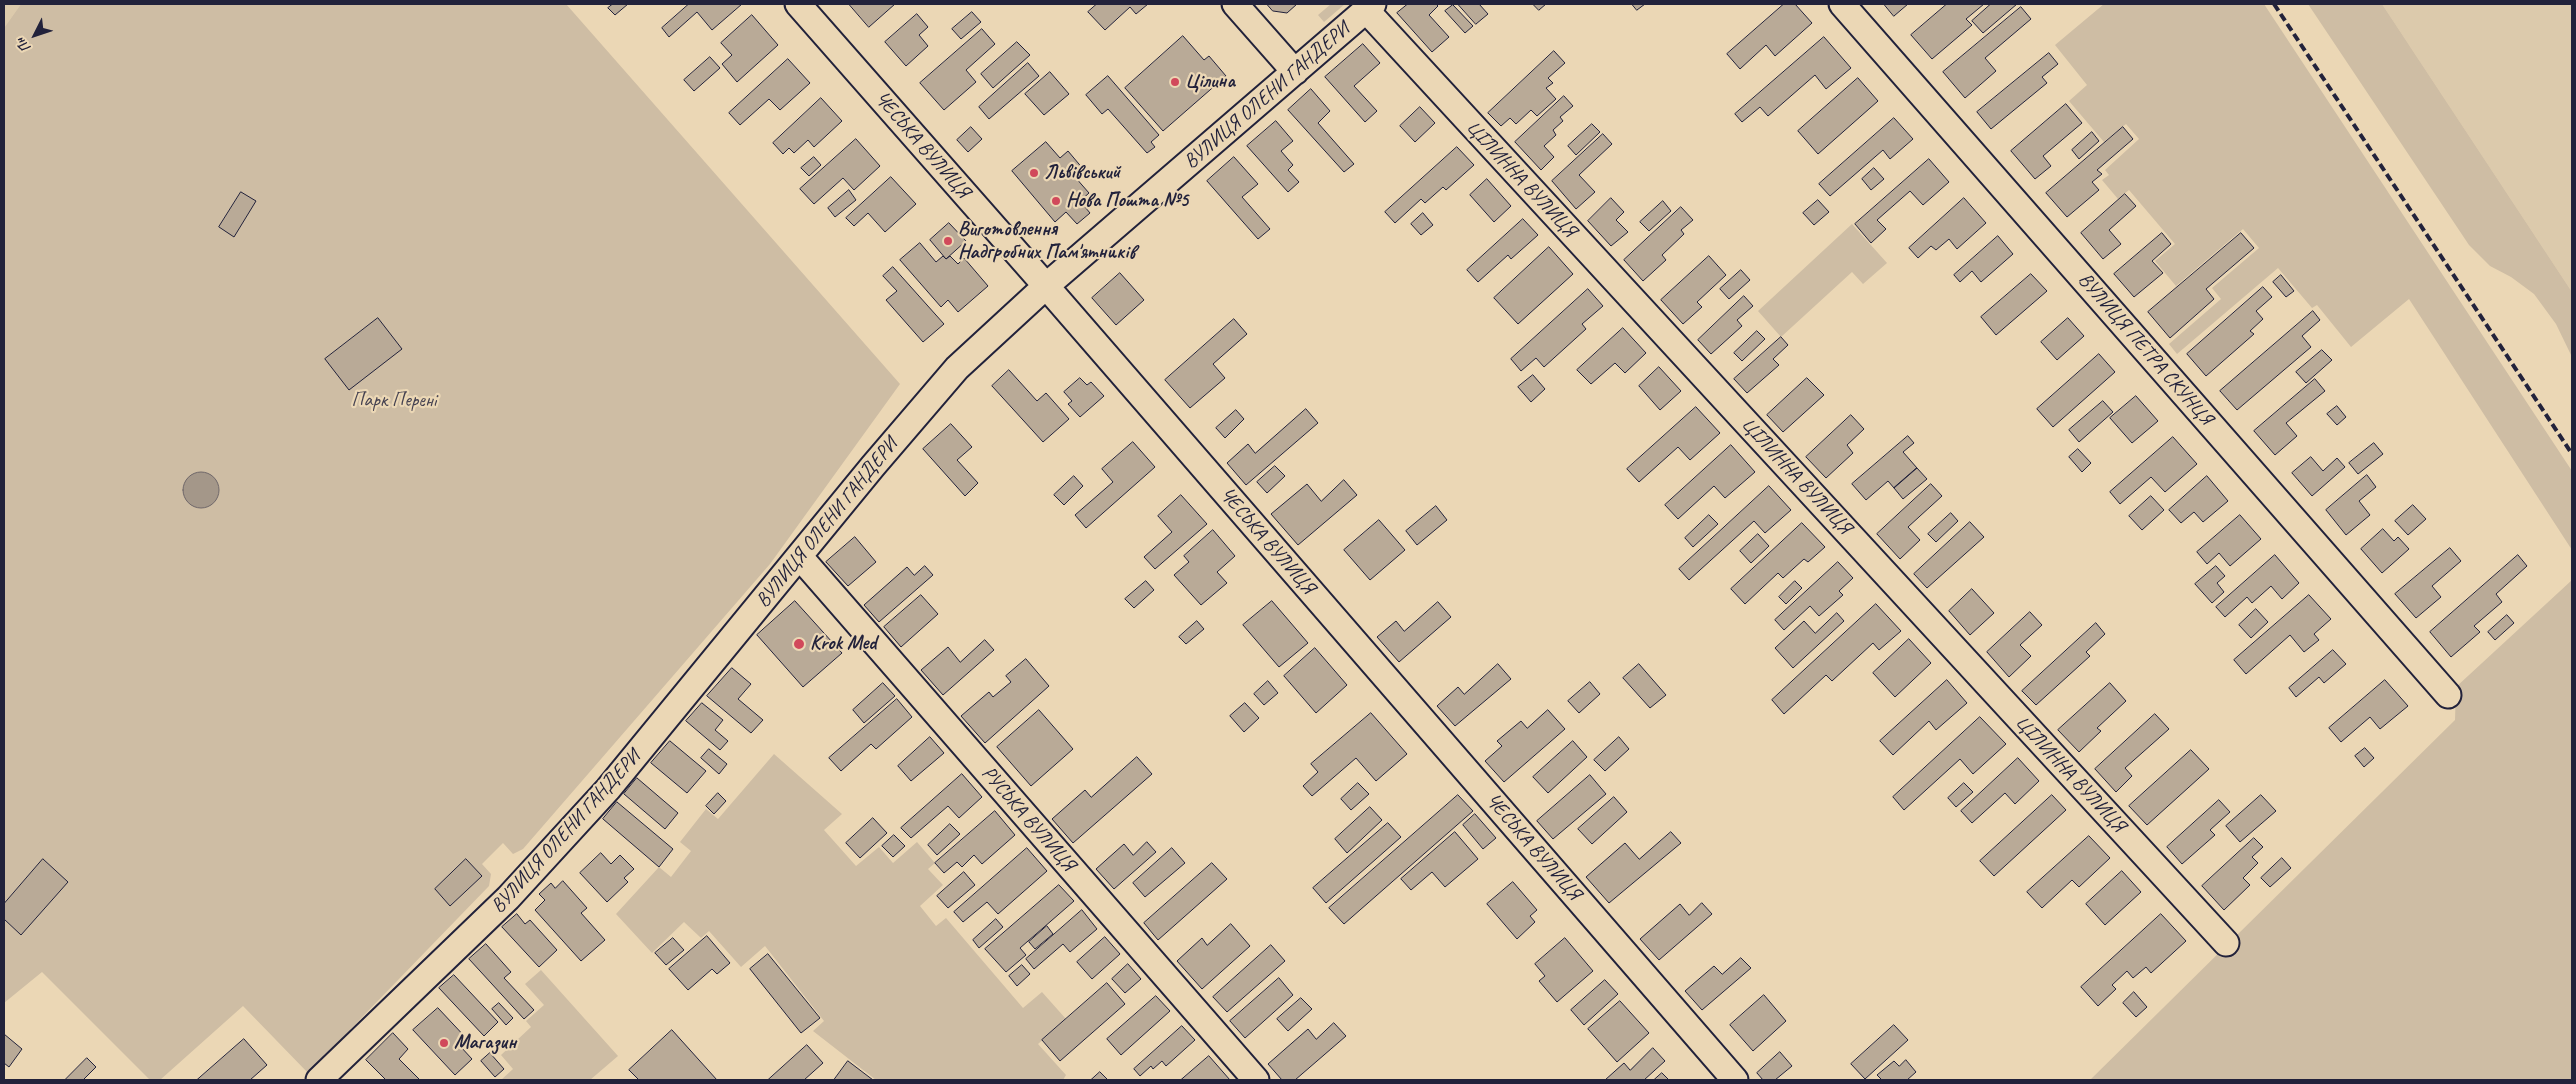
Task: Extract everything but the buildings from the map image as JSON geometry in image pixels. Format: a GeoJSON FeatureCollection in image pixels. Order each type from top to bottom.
{"type":"FeatureCollection","features":[{"type":"Feature","properties":{"kind":"street","name":"ЧЕСЬКА ВУЛИЦЯ"},"geometry":{"type":"LineString","coordinates":[[798,4],[1046,286],[1735,1080]]}},
{"type":"Feature","properties":{"kind":"street"},"geometry":{"type":"LineString","coordinates":[[1235,4],[1295,72]]}},
{"type":"Feature","properties":{"kind":"street","name":"ВУЛИЦЯ ПЕТРА СКУНЦЯ"},"geometry":{"type":"LineString","coordinates":[[1842,4],[2448,695]]}},
{"type":"Feature","properties":{"kind":"street","name":"ВУЛИЦЯ ОЛЕНИ ГАНДЕРИ"},"geometry":{"type":"LineString","coordinates":[[319,1080],[540,865],[608,789],[873,466],[957,368],[1046,286],[1369,7]]}},
{"type":"Feature","properties":{"kind":"street","name":"ЦІЛИННА ВУЛИЦЯ"},"geometry":{"type":"LineString","coordinates":[[1369,7],[2226,943]]}},
{"type":"Feature","properties":{"kind":"street","name":"РУСЬКА ВУЛИЦЯ"},"geometry":{"type":"LineString","coordinates":[[800,557],[1256,1080]]}},
{"type":"Feature","properties":{"kind":"shaded area"},"geometry":{"type":"Polygon","coordinates":[[[4,4],[21,4],[4,28],[4,4]]]}},
{"type":"Feature","properties":{"kind":"shaded area"},"geometry":{"type":"Polygon","coordinates":[[[2382,4],[2572,4],[2572,292],[2382,4]]]}},
{"type":"Feature","properties":{"kind":"shaded area"},"geometry":{"type":"Polygon","coordinates":[[[201,472],[213,478],[219,490],[213,502],[201,508],[189,502],[183,490],[189,478],[201,472]]]}},
{"type":"Feature","properties":{"kind":"green space","name":"Парк Перені"},"geometry":{"type":"Polygon","coordinates":[[[21,4],[566,4],[900,384],[770,564],[523,849],[513,854],[503,843],[482,864],[491,874],[489,886],[308,1073],[243,1006],[160,1080],[150,1080],[42,972],[4,1003],[4,28],[21,4]]]}},
{"type":"Feature","properties":{"kind":"green space"},"geometry":{"type":"Polygon","coordinates":[[[1331,4],[1345,4],[1324,22],[1318,15],[1331,4]]]}},
{"type":"Feature","properties":{"kind":"green space"},"geometry":{"type":"Polygon","coordinates":[[[2104,4],[2264,4],[2572,471],[2572,550],[2409,299],[2351,347],[2317,305],[2312,308],[2278,268],[2177,354],[2169,344],[2221,299],[2212,288],[2259,248],[2243,229],[2176,286],[2155,261],[2175,244],[2129,190],[2118,199],[2102,180],[2109,175],[2105,170],[2139,139],[2126,124],[2104,142],[2069,101],[2087,85],[2055,45],[2104,4]]]}},
{"type":"Feature","properties":{"kind":"green space"},"geometry":{"type":"Polygon","coordinates":[[[2308,4],[2382,4],[2572,292],[2572,357],[2556,324],[2534,294],[2511,277],[2490,266],[2469,245],[2308,4]]]}},
{"type":"Feature","properties":{"kind":"green space"},"geometry":{"type":"Polygon","coordinates":[[[1852,224],[1887,263],[1863,284],[1852,272],[1781,337],[1758,311],[1852,224]]]}},
{"type":"Feature","properties":{"kind":"green space"},"geometry":{"type":"Polygon","coordinates":[[[2572,580],[2572,1080],[2090,1080],[2455,720],[2456,687],[2572,580]]]}},
{"type":"Feature","properties":{"kind":"green space"},"geometry":{"type":"Polygon","coordinates":[[[774,754],[842,814],[824,830],[856,866],[879,847],[893,863],[917,842],[935,863],[928,869],[943,885],[920,906],[936,926],[946,918],[1023,1008],[1042,992],[1066,1019],[1038,1044],[1066,1075],[1063,1080],[876,1080],[813,1031],[824,1021],[765,946],[741,967],[709,931],[701,938],[684,922],[652,953],[616,914],[659,867],[671,877],[691,851],[680,842],[706,809],[718,819],[774,754]]]}},
{"type":"Feature","properties":{"kind":"green space"},"geometry":{"type":"Polygon","coordinates":[[[541,970],[618,1056],[590,1080],[501,1080],[513,1069],[501,1055],[531,1027],[526,1021],[544,1005],[525,984],[541,970]]]}},
{"type":"Feature","properties":{"kind":"railway"},"geometry":{"type":"LineString","coordinates":[[2274,4],[2572,454]]}},
{"type":"Feature","properties":{"kind":"place","name":"Цілина"},"geometry":{"type":"Point","coordinates":[1175,82]}},
{"type":"Feature","properties":{"kind":"place","name":"Львівський"},"geometry":{"type":"Point","coordinates":[1034,173]}},
{"type":"Feature","properties":{"kind":"place","name":"Нова Пошта №5"},"geometry":{"type":"Point","coordinates":[1056,201]}},
{"type":"Feature","properties":{"kind":"place","name":"Виготовлення Надгробних Пам'ятників"},"geometry":{"type":"Point","coordinates":[948,241]}},
{"type":"Feature","properties":{"kind":"place","name":"Krok Med"},"geometry":{"type":"Point","coordinates":[799,644]}},
{"type":"Feature","properties":{"kind":"place","name":"Магазин"},"geometry":{"type":"Point","coordinates":[444,1043]}}]}
